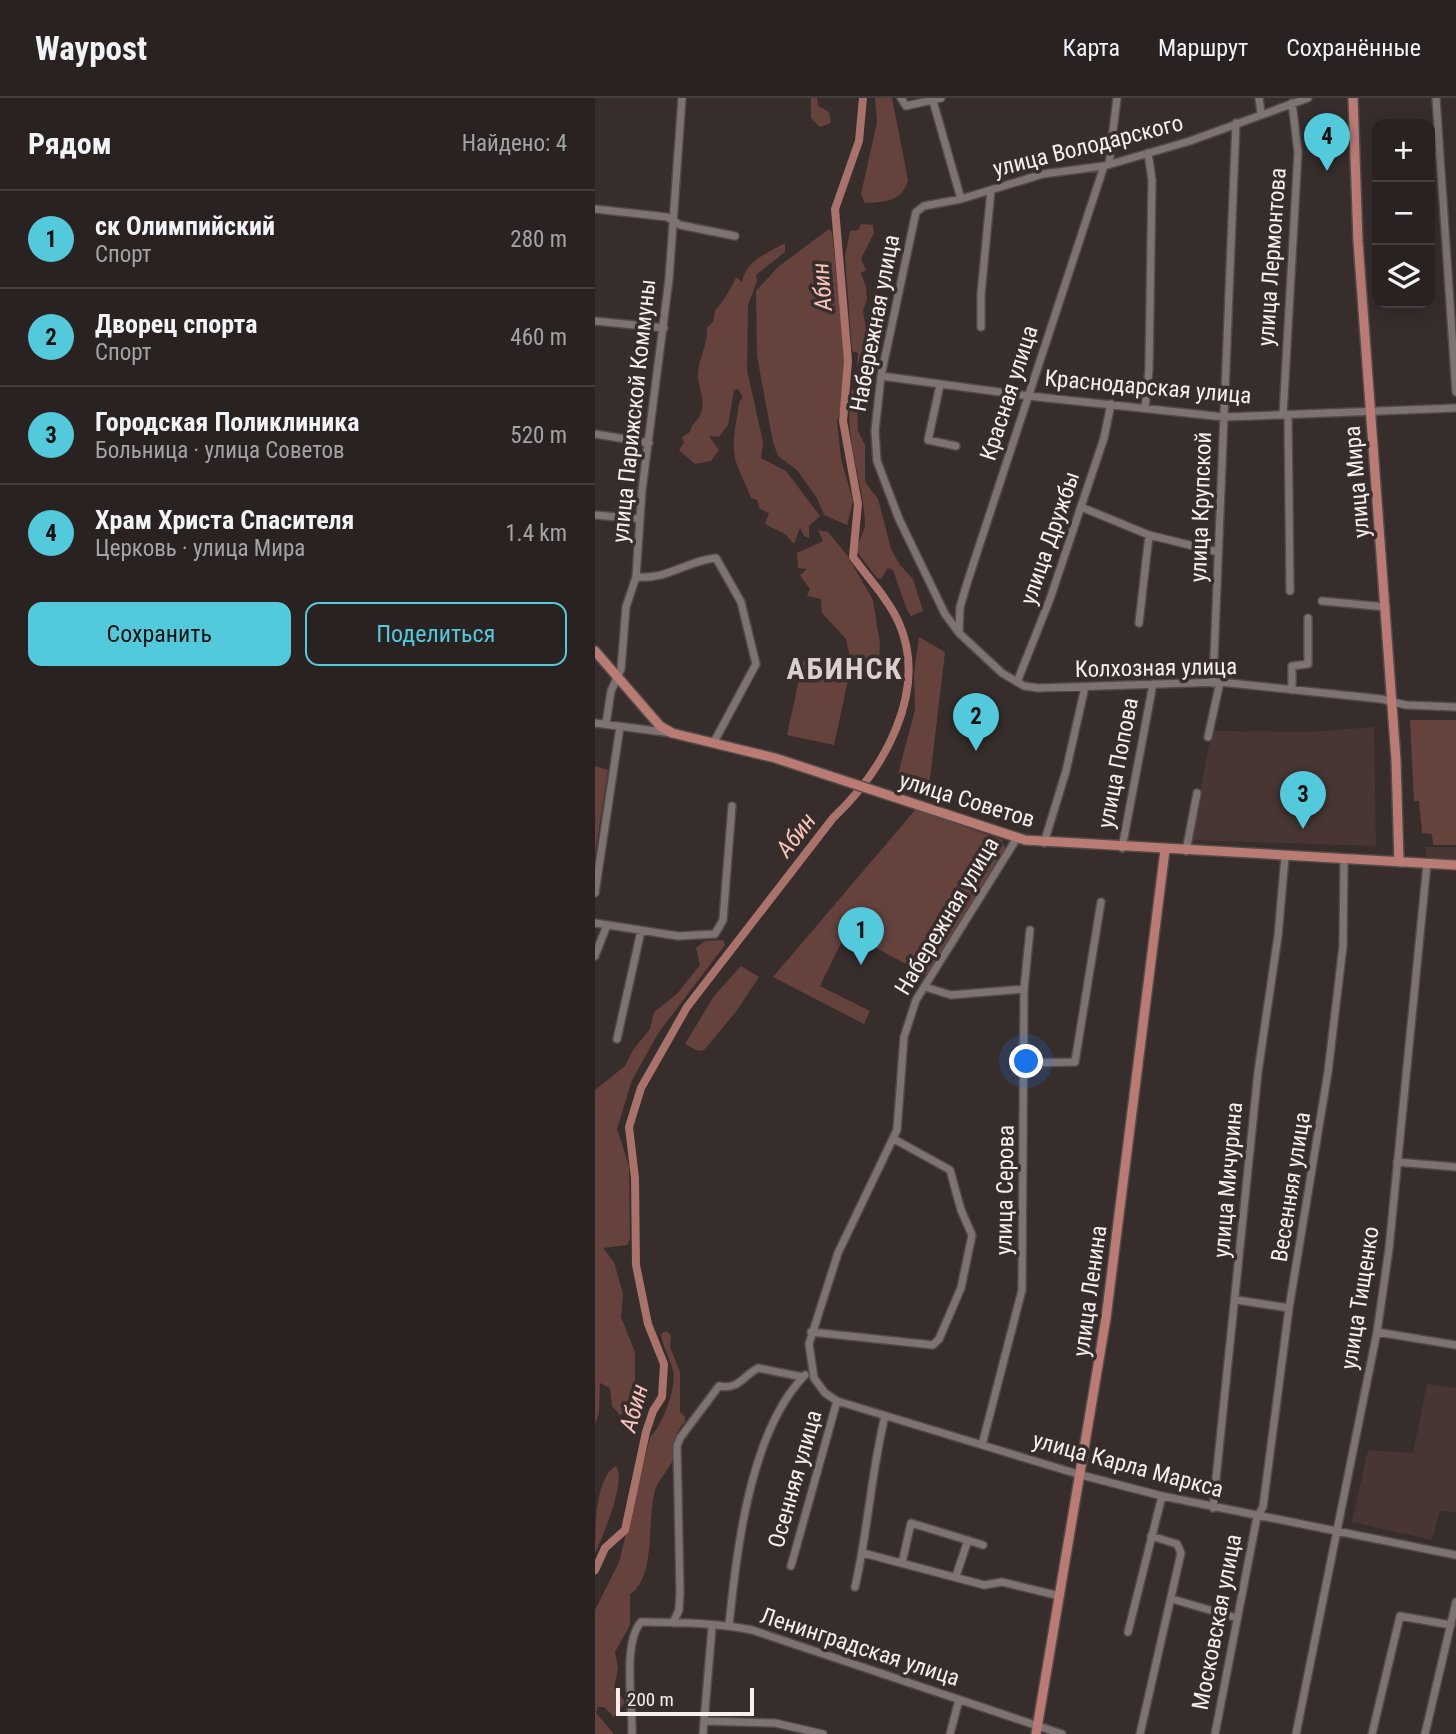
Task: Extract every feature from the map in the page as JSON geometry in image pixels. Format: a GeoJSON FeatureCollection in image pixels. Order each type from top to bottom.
{"type":"FeatureCollection","features":[{"type":"Feature","properties":{"kind":"main road","name":"улица Мира"},"geometry":{"type":"LineString","coordinates":[[1353,98],[1358,242],[1386,607],[1399,862]]}},
{"type":"Feature","properties":{"kind":"main road"},"geometry":{"type":"LineString","coordinates":[[595,651],[660,726],[672,733]]}},
{"type":"Feature","properties":{"kind":"main road","name":"улица Советов"},"geometry":{"type":"LineString","coordinates":[[672,733],[714,741],[845,780],[1017,838],[1044,843],[1456,865]]}},
{"type":"Feature","properties":{"kind":"main road","name":"улица Ленина"},"geometry":{"type":"LineString","coordinates":[[1037,1730],[1106,1318],[1165,850]]}},
{"type":"Feature","properties":{"kind":"street","name":"улица Парижской Коммуны"},"geometry":{"type":"LineString","coordinates":[[606,724],[611,691],[617,678],[626,607],[636,577],[640,519],[664,328],[682,98]]}},
{"type":"Feature","properties":{"kind":"street"},"geometry":{"type":"LineString","coordinates":[[901,98],[906,106],[937,99],[961,199]]}},
{"type":"Feature","properties":{"kind":"street","name":"Красная улица"},"geometry":{"type":"LineString","coordinates":[[959,633],[960,607],[968,580],[1107,165],[1118,98]]}},
{"type":"Feature","properties":{"kind":"street"},"geometry":{"type":"LineString","coordinates":[[1259,98],[1261,113]]}},
{"type":"Feature","properties":{"kind":"street","name":"улица Володарского"},"geometry":{"type":"LineString","coordinates":[[916,212],[924,206],[961,199],[1043,174],[1107,165],[1308,98]]}},
{"type":"Feature","properties":{"kind":"street"},"geometry":{"type":"LineString","coordinates":[[1436,98],[1456,392]]}},
{"type":"Feature","properties":{"kind":"street","name":"улица Лермонтова"},"geometry":{"type":"LineString","coordinates":[[1290,591],[1285,415],[1299,152],[1292,103]]}},
{"type":"Feature","properties":{"kind":"street","name":"улица Крупской"},"geometry":{"type":"LineString","coordinates":[[1208,737],[1217,682],[1219,552],[1236,123]]}},
{"type":"Feature","properties":{"kind":"street"},"geometry":{"type":"LineString","coordinates":[[1145,408],[1149,369],[1152,180],[1148,153]]}},
{"type":"Feature","properties":{"kind":"street"},"geometry":{"type":"LineString","coordinates":[[981,327],[981,294],[991,190]]}},
{"type":"Feature","properties":{"kind":"street"},"geometry":{"type":"LineString","coordinates":[[595,209],[671,220],[687,227],[736,236]]}},
{"type":"Feature","properties":{"kind":"street","name":"Набережная улица"},"geometry":{"type":"LineString","coordinates":[[916,212],[881,376],[875,432],[877,461],[899,519],[945,614],[959,633]]}},
{"type":"Feature","properties":{"kind":"street"},"geometry":{"type":"LineString","coordinates":[[595,321],[664,328]]}},
{"type":"Feature","properties":{"kind":"street","name":"Краснодарская улица"},"geometry":{"type":"LineString","coordinates":[[881,376],[1029,396],[1224,417],[1456,408]]}},
{"type":"Feature","properties":{"kind":"street"},"geometry":{"type":"LineString","coordinates":[[940,385],[928,440],[955,446]]}},
{"type":"Feature","properties":{"kind":"street","name":"улица Дружбы"},"geometry":{"type":"LineString","coordinates":[[1017,682],[1032,649],[1081,507],[1104,438],[1111,404]]}},
{"type":"Feature","properties":{"kind":"street"},"geometry":{"type":"LineString","coordinates":[[595,434],[649,443]]}},
{"type":"Feature","properties":{"kind":"street"},"geometry":{"type":"LineString","coordinates":[[1081,507],[1149,535],[1219,552]]}},
{"type":"Feature","properties":{"kind":"street"},"geometry":{"type":"LineString","coordinates":[[595,514],[640,519]]}},
{"type":"Feature","properties":{"kind":"street"},"geometry":{"type":"LineString","coordinates":[[1139,623],[1149,535]]}},
{"type":"Feature","properties":{"kind":"street"},"geometry":{"type":"LineString","coordinates":[[636,577],[657,578],[688,564],[716,558],[741,602],[756,664],[714,741]]}},
{"type":"Feature","properties":{"kind":"street"},"geometry":{"type":"LineString","coordinates":[[1322,601],[1386,607]]}},
{"type":"Feature","properties":{"kind":"street"},"geometry":{"type":"LineString","coordinates":[[1292,690],[1292,666],[1308,664],[1308,618]]}},
{"type":"Feature","properties":{"kind":"street"},"geometry":{"type":"LineString","coordinates":[[959,633],[1017,682]]}},
{"type":"Feature","properties":{"kind":"street","name":"Колхозная улица"},"geometry":{"type":"LineString","coordinates":[[1017,682],[1038,688],[1217,682],[1456,707]]}},
{"type":"Feature","properties":{"kind":"street","name":"улица Попова"},"geometry":{"type":"LineString","coordinates":[[1122,848],[1153,684]]}},
{"type":"Feature","properties":{"kind":"street"},"geometry":{"type":"LineString","coordinates":[[1044,843],[1066,771],[1085,687]]}},
{"type":"Feature","properties":{"kind":"street"},"geometry":{"type":"LineString","coordinates":[[595,723],[672,733]]}},
{"type":"Feature","properties":{"kind":"street"},"geometry":{"type":"LineString","coordinates":[[595,893],[621,727]]}},
{"type":"Feature","properties":{"kind":"street"},"geometry":{"type":"LineString","coordinates":[[1186,852],[1197,793]]}},
{"type":"Feature","properties":{"kind":"street"},"geometry":{"type":"LineString","coordinates":[[595,923],[678,936],[715,934],[723,920],[732,806]]}},
{"type":"Feature","properties":{"kind":"street","name":"Набережная улица"},"geometry":{"type":"LineString","coordinates":[[811,1370],[811,1332],[838,1253],[872,1177],[894,1139],[899,1120],[906,1024],[925,987],[1017,838]]}},
{"type":"Feature","properties":{"kind":"street","name":"улица Мичурина"},"geometry":{"type":"LineString","coordinates":[[1213,1508],[1237,1300],[1245,1189],[1278,936],[1285,857]]}},
{"type":"Feature","properties":{"kind":"street","name":"Весенняя улица"},"geometry":{"type":"LineString","coordinates":[[1257,1517],[1263,1507],[1289,1308],[1331,1048],[1343,946],[1344,860]]}},
{"type":"Feature","properties":{"kind":"street","name":"улица Тищенко"},"geometry":{"type":"LineString","coordinates":[[1296,1734],[1334,1533],[1377,1332],[1389,1250],[1427,864]]}},
{"type":"Feature","properties":{"kind":"street"},"geometry":{"type":"LineString","coordinates":[[1026,1063],[1075,1062],[1101,902]]}},
{"type":"Feature","properties":{"kind":"street"},"geometry":{"type":"LineString","coordinates":[[595,956],[607,926]]}},
{"type":"Feature","properties":{"kind":"street","name":"улица Серова"},"geometry":{"type":"LineString","coordinates":[[982,1445],[1022,1290],[1026,1063],[1024,989],[1030,930]]}},
{"type":"Feature","properties":{"kind":"street"},"geometry":{"type":"LineString","coordinates":[[617,1038],[641,931]]}},
{"type":"Feature","properties":{"kind":"street"},"geometry":{"type":"LineString","coordinates":[[925,987],[951,995],[1024,989]]}},
{"type":"Feature","properties":{"kind":"street"},"geometry":{"type":"LineString","coordinates":[[811,1332],[926,1346],[939,1339],[950,1314],[969,1259],[971,1228],[961,1210],[950,1170],[894,1139]]}},
{"type":"Feature","properties":{"kind":"street"},"geometry":{"type":"LineString","coordinates":[[1397,1162],[1456,1167]]}},
{"type":"Feature","properties":{"kind":"street"},"geometry":{"type":"LineString","coordinates":[[1237,1300],[1289,1308]]}},
{"type":"Feature","properties":{"kind":"street"},"geometry":{"type":"LineString","coordinates":[[1377,1332],[1456,1345]]}},
{"type":"Feature","properties":{"kind":"street"},"geometry":{"type":"LineString","coordinates":[[673,1623],[679,1609],[680,1592],[677,1446],[719,1386],[733,1387],[758,1368],[803,1377]]}},
{"type":"Feature","properties":{"kind":"street"},"geometry":{"type":"LineString","coordinates":[[729,1625],[737,1548],[757,1465],[784,1403],[811,1370]]}},
{"type":"Feature","properties":{"kind":"street","name":"улица Карла Маркса"},"geometry":{"type":"LineString","coordinates":[[811,1370],[818,1385],[837,1401],[1081,1475],[1213,1508],[1456,1555]]}},
{"type":"Feature","properties":{"kind":"street","name":"Осенняя улица"},"geometry":{"type":"LineString","coordinates":[[791,1566],[837,1401]]}},
{"type":"Feature","properties":{"kind":"street"},"geometry":{"type":"LineString","coordinates":[[855,1587],[863,1553],[875,1457],[885,1416]]}},
{"type":"Feature","properties":{"kind":"street"},"geometry":{"type":"LineString","coordinates":[[1128,1632],[1162,1496]]}},
{"type":"Feature","properties":{"kind":"street","name":"Московская улица"},"geometry":{"type":"LineString","coordinates":[[1215,1734],[1257,1517]]}},
{"type":"Feature","properties":{"kind":"street"},"geometry":{"type":"LineString","coordinates":[[902,1563],[911,1523],[983,1545]]}},
{"type":"Feature","properties":{"kind":"street"},"geometry":{"type":"LineString","coordinates":[[1140,1734],[1172,1599],[1181,1548],[1151,1536]]}},
{"type":"Feature","properties":{"kind":"street"},"geometry":{"type":"LineString","coordinates":[[956,1576],[968,1540]]}},
{"type":"Feature","properties":{"kind":"street"},"geometry":{"type":"LineString","coordinates":[[863,1553],[984,1585],[1002,1582],[1060,1596]]}},
{"type":"Feature","properties":{"kind":"street"},"geometry":{"type":"LineString","coordinates":[[1172,1599],[1237,1618]]}},
{"type":"Feature","properties":{"kind":"street"},"geometry":{"type":"LineString","coordinates":[[1425,1734],[1456,1602]]}},
{"type":"Feature","properties":{"kind":"street"},"geometry":{"type":"LineString","coordinates":[[1372,1734],[1400,1616],[1451,1625]]}},
{"type":"Feature","properties":{"kind":"street","name":"Ленинградская улица"},"geometry":{"type":"LineString","coordinates":[[632,1734],[633,1698],[629,1668],[635,1633],[641,1622],[712,1627],[729,1625],[959,1700],[1037,1730],[1062,1734]]}},
{"type":"Feature","properties":{"kind":"street"},"geometry":{"type":"LineString","coordinates":[[703,1734],[712,1627]]}},
{"type":"Feature","properties":{"kind":"street"},"geometry":{"type":"LineString","coordinates":[[950,1734],[959,1700]]}},
{"type":"Feature","properties":{"kind":"street"},"geometry":{"type":"LineString","coordinates":[[703,1721],[775,1723],[823,1734]]}},
{"type":"Feature","properties":{"kind":"shaded area"},"geometry":{"type":"Polygon","coordinates":[[[811,98],[817,98],[818,106],[829,112],[831,123],[820,127],[811,118],[811,98]]]}},
{"type":"Feature","properties":{"kind":"shaded area"},"geometry":{"type":"Polygon","coordinates":[[[875,98],[892,98],[908,180],[897,197],[865,203],[861,194],[877,122],[875,98]]]}},
{"type":"Feature","properties":{"kind":"shaded area"},"geometry":{"type":"Polygon","coordinates":[[[861,224],[873,225],[874,233],[861,259],[866,270],[861,273],[866,287],[867,299],[863,311],[867,334],[857,368],[858,353],[852,351],[845,256],[850,231],[858,230],[861,224]]]}},
{"type":"Feature","properties":{"kind":"shaded area"},"geometry":{"type":"Polygon","coordinates":[[[829,229],[832,232],[845,360],[845,395],[837,421],[841,459],[853,501],[847,525],[824,515],[817,498],[797,470],[778,456],[757,356],[756,291],[778,267],[829,229]]]}},
{"type":"Feature","properties":{"kind":"shaded area"},"geometry":{"type":"Polygon","coordinates":[[[785,243],[785,252],[756,275],[757,281],[748,305],[747,370],[763,442],[761,458],[786,471],[820,516],[809,526],[809,538],[804,536],[800,528],[794,544],[785,534],[765,524],[769,513],[760,509],[757,500],[751,498],[735,459],[734,443],[739,406],[743,397],[738,389],[734,390],[728,425],[719,437],[709,436],[719,450],[711,461],[695,464],[679,450],[684,443],[682,437],[690,432],[701,413],[699,367],[707,328],[713,322],[715,310],[736,277],[742,282],[744,274],[753,263],[785,243]]]}},
{"type":"Feature","properties":{"kind":"shaded area"},"geometry":{"type":"Polygon","coordinates":[[[852,388],[857,398],[858,431],[865,445],[865,482],[878,499],[891,549],[900,565],[913,579],[923,611],[911,616],[893,570],[888,568],[881,579],[877,578],[857,552],[865,521],[849,422],[852,388]]]}},
{"type":"Feature","properties":{"kind":"shaded area"},"geometry":{"type":"Polygon","coordinates":[[[818,530],[828,532],[847,555],[873,600],[880,644],[878,674],[852,667],[846,639],[822,613],[821,599],[807,596],[810,589],[800,575],[807,569],[798,568],[797,553],[823,541],[818,530]]]}},
{"type":"Feature","properties":{"kind":"shaded area"},"geometry":{"type":"Polygon","coordinates":[[[919,637],[945,652],[929,787],[898,774],[915,710],[914,673],[919,637]]]}},
{"type":"Feature","properties":{"kind":"shaded area"},"geometry":{"type":"Polygon","coordinates":[[[803,661],[850,671],[834,745],[787,735],[803,661]]]}},
{"type":"Feature","properties":{"kind":"shaded area"},"geometry":{"type":"Polygon","coordinates":[[[1410,720],[1456,720],[1456,845],[1433,845],[1432,834],[1422,833],[1419,801],[1414,801],[1410,720]]]}},
{"type":"Feature","properties":{"kind":"shaded area"},"geometry":{"type":"Polygon","coordinates":[[[1374,727],[1376,846],[1190,840],[1212,731],[1309,732],[1374,727]]]}},
{"type":"Feature","properties":{"kind":"shaded area"},"geometry":{"type":"Polygon","coordinates":[[[595,766],[608,770],[595,854],[595,766]]]}},
{"type":"Feature","properties":{"kind":"shaded area"},"geometry":{"type":"Polygon","coordinates":[[[916,809],[1002,840],[1006,850],[928,976],[854,936],[843,939],[820,986],[870,1011],[864,1024],[773,977],[916,809]]]}},
{"type":"Feature","properties":{"kind":"shaded area"},"geometry":{"type":"Polygon","coordinates":[[[1426,847],[1456,847],[1456,859],[1426,858],[1426,847]]]}},
{"type":"Feature","properties":{"kind":"shaded area"},"geometry":{"type":"Polygon","coordinates":[[[723,940],[725,945],[659,1032],[632,1080],[617,1129],[629,1166],[630,1239],[627,1245],[603,1248],[614,1262],[623,1294],[621,1317],[635,1352],[635,1392],[631,1408],[620,1415],[612,1406],[610,1388],[600,1383],[599,1413],[595,1424],[595,1090],[625,1066],[633,1050],[650,1029],[654,1012],[677,994],[700,965],[696,948],[705,941],[723,940]]]}},
{"type":"Feature","properties":{"kind":"shaded area"},"geometry":{"type":"Polygon","coordinates":[[[741,966],[759,977],[735,1013],[704,1050],[698,1051],[685,1044],[714,996],[741,966]]]}},
{"type":"Feature","properties":{"kind":"shaded area"},"geometry":{"type":"Polygon","coordinates":[[[666,1331],[671,1335],[670,1347],[680,1372],[680,1412],[685,1417],[685,1422],[676,1436],[672,1462],[657,1485],[648,1559],[639,1586],[630,1594],[630,1625],[615,1652],[618,1669],[614,1687],[625,1702],[614,1717],[604,1707],[598,1707],[596,1713],[614,1734],[595,1734],[595,1610],[619,1562],[650,1437],[659,1425],[671,1396],[673,1371],[661,1334],[666,1331]]]}},
{"type":"Feature","properties":{"kind":"shaded area"},"geometry":{"type":"Polygon","coordinates":[[[1427,1384],[1456,1388],[1456,1512],[1440,1511],[1432,1540],[1352,1522],[1368,1450],[1413,1453],[1427,1384]]]}},
{"type":"Feature","properties":{"kind":"shaded area"},"geometry":{"type":"Polygon","coordinates":[[[616,1466],[619,1473],[616,1496],[595,1554],[600,1493],[609,1472],[616,1466]]]}},
{"type":"Feature","properties":{"kind":"waterway","name":"Абин"},"geometry":{"type":"LineString","coordinates":[[595,1570],[605,1548],[625,1530],[646,1432],[653,1411],[662,1397],[664,1364],[648,1324],[636,1265],[635,1178],[629,1127],[641,1088],[687,1007],[833,818],[869,777],[896,729],[904,703],[908,676],[907,649],[899,623],[853,557],[858,504],[843,421],[848,361],[835,209],[859,141],[863,98]]}},
{"type":"Feature","properties":{"kind":"place","name":"Храм Христа Спасителя"},"geometry":{"type":"Point","coordinates":[1327,171]}},
{"type":"Feature","properties":{"kind":"place","name":"Дворец спорта"},"geometry":{"type":"Point","coordinates":[976,751]}},
{"type":"Feature","properties":{"kind":"place","name":"Городская Поликлиника"},"geometry":{"type":"Point","coordinates":[1303,829]}},
{"type":"Feature","properties":{"kind":"place","name":"ск Олимпийский"},"geometry":{"type":"Point","coordinates":[861,965]}},
{"type":"Feature","properties":{"kind":"district","name":"АБИНСК"},"geometry":{"type":"Point","coordinates":[845,668]}}]}
